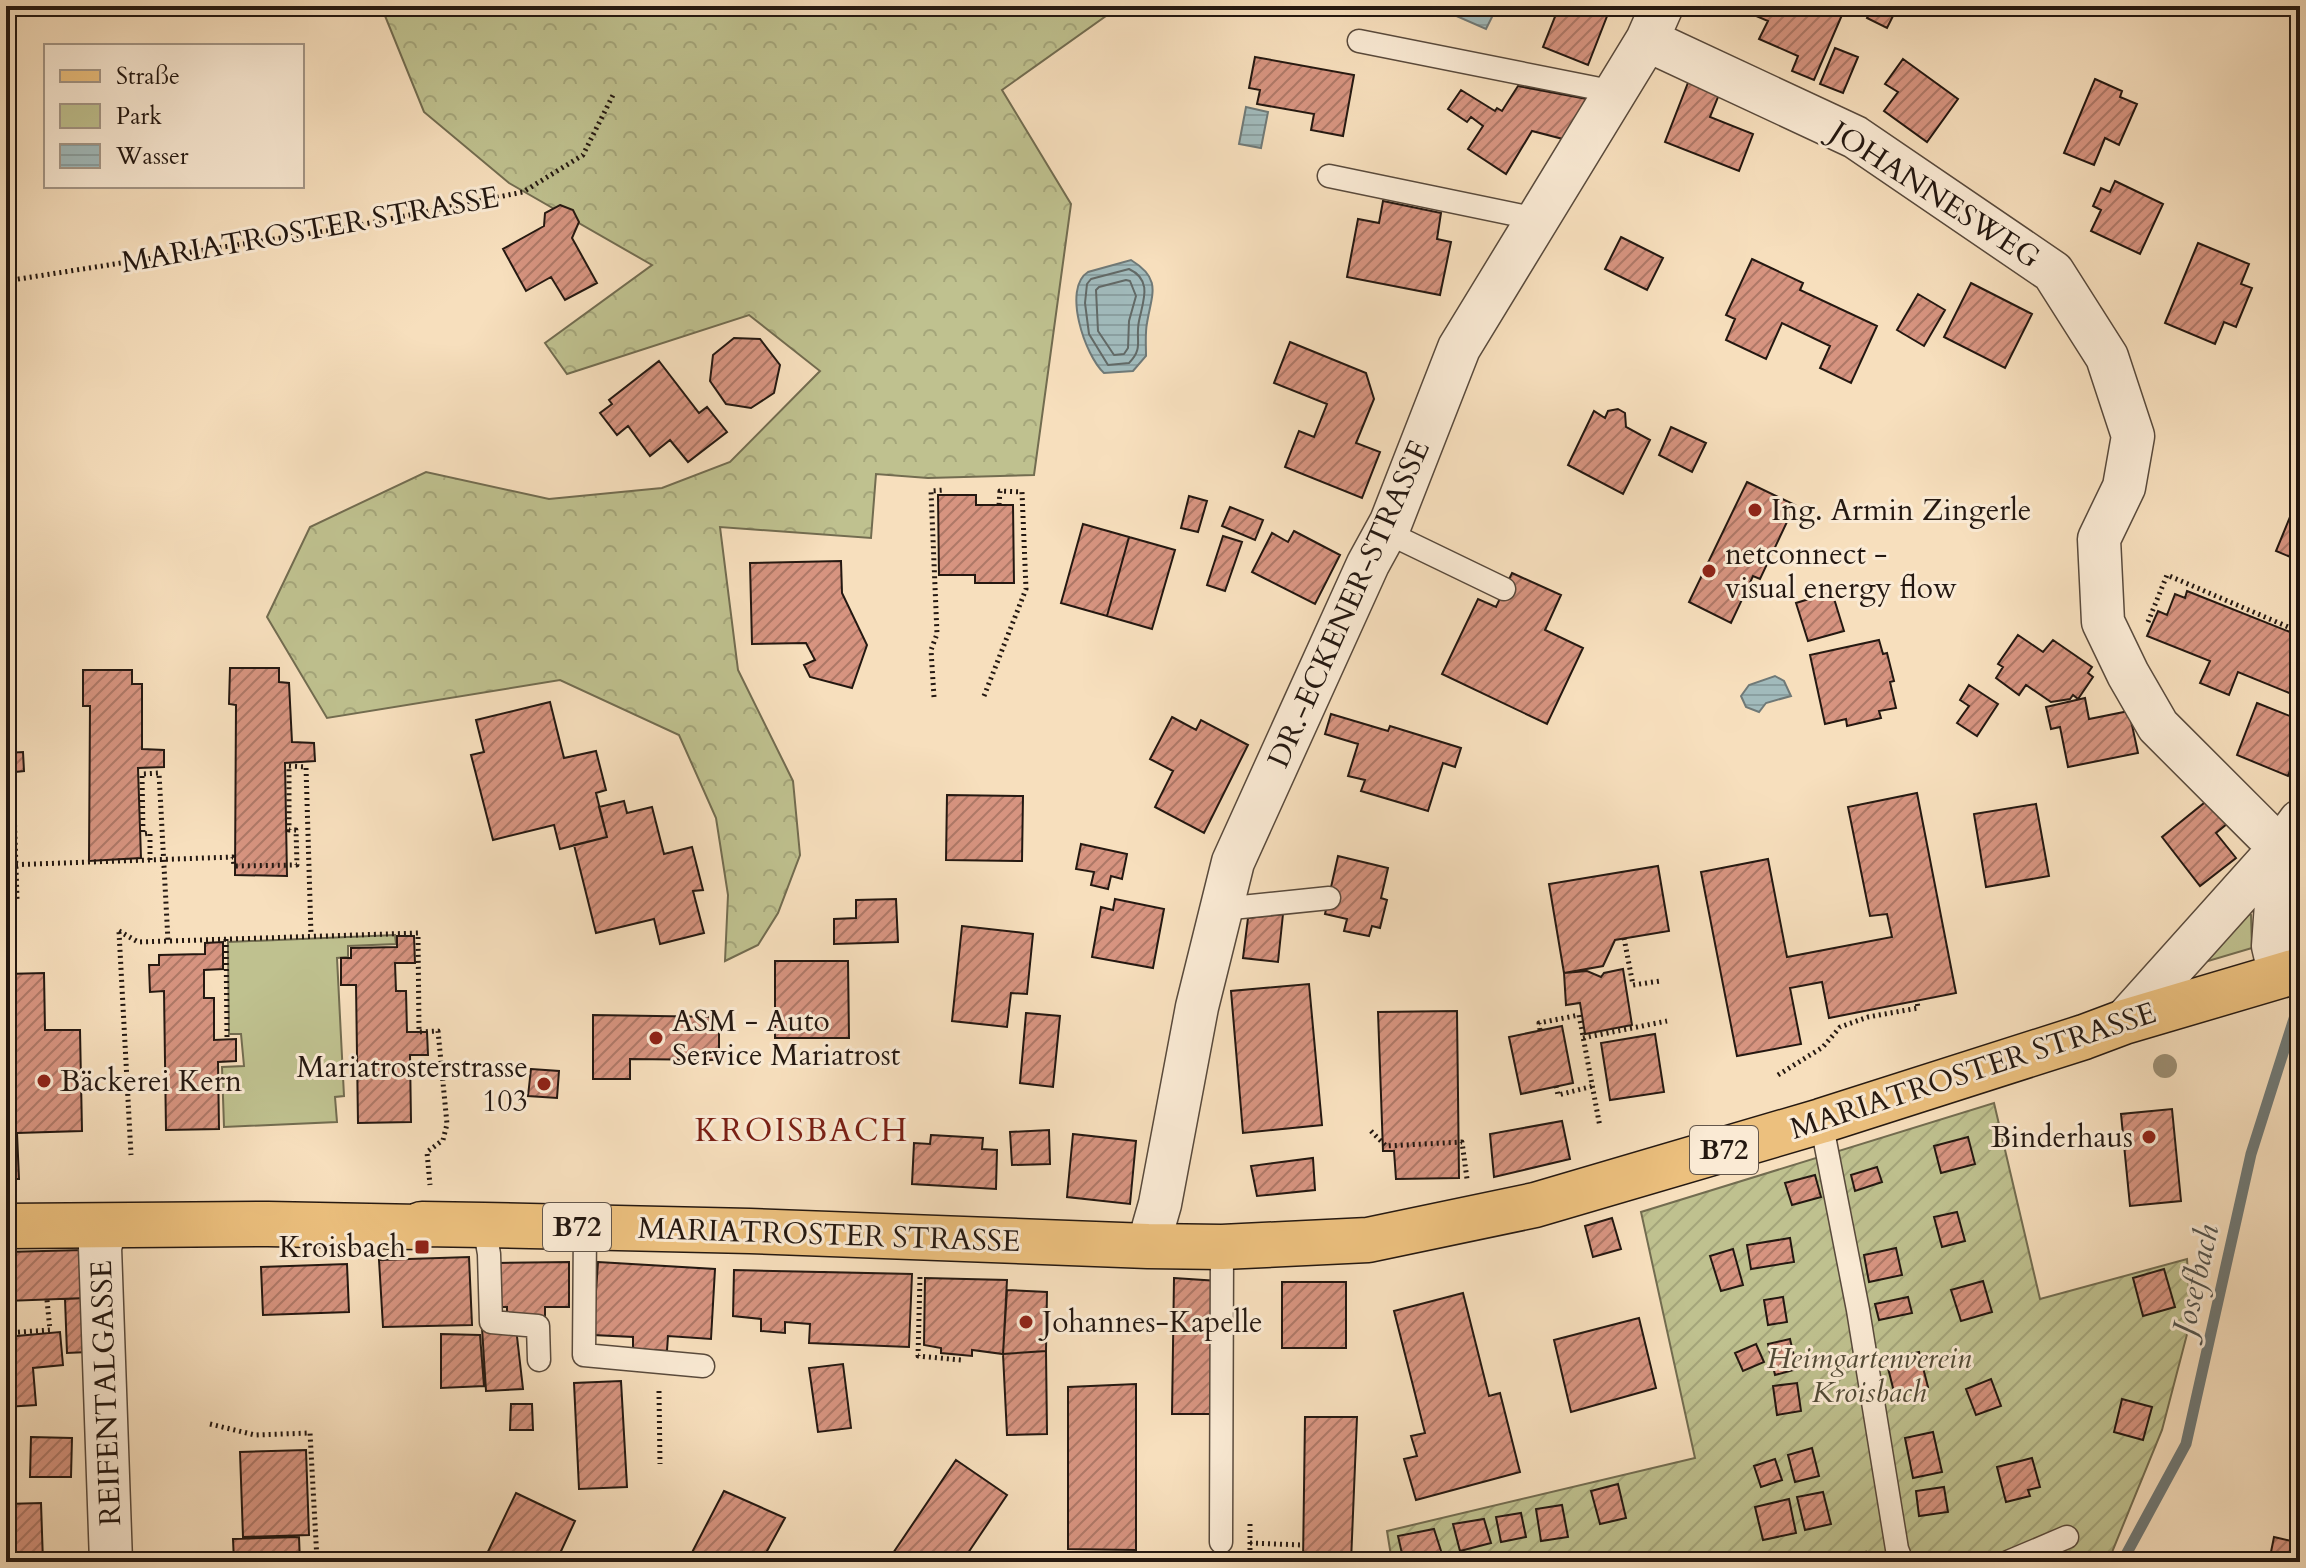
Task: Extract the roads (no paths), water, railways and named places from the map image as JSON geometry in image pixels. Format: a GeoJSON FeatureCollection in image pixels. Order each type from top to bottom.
{"type":"FeatureCollection","features":[{"type":"Feature","properties":{"kind":"main road","name":"MARIATROSTER STRASSE"},"geometry":{"type":"LineString","coordinates":[[6,1226],[484,1225],[1222,1247],[1368,1240],[1535,1205],[1821,1121],[2124,1022],[2288,973]]}},
{"type":"Feature","properties":{"kind":"street","name":"DR.-ECKENER-STRASSE"},"geometry":{"type":"LineString","coordinates":[[1148,1246],[1160,1204],[1197,1007],[1233,862],[1368,564],[1386,532],[1459,348],[1654,23]]}},
{"type":"Feature","properties":{"kind":"street","name":"JOHANNESWEG"},"geometry":{"type":"LineString","coordinates":[[1654,23],[1855,137],[2053,272],[2107,357],[2133,436],[2124,487],[2099,539],[2103,622],[2158,726],[2290,834]]}},
{"type":"Feature","properties":{"kind":"street"},"geometry":{"type":"LineString","coordinates":[[2288,973],[2273,946],[2290,834]]}},
{"type":"Feature","properties":{"kind":"street"},"geometry":{"type":"LineString","coordinates":[[2124,1022],[2290,834]]}},
{"type":"Feature","properties":{"kind":"street","name":"REIFENTALGASSE"},"geometry":{"type":"LineString","coordinates":[[107,1225],[100,1247],[111,1562]]}},
{"type":"Feature","properties":{"kind":"lane"},"geometry":{"type":"LineString","coordinates":[[1359,41],[1615,92]]}},
{"type":"Feature","properties":{"kind":"lane"},"geometry":{"type":"LineString","coordinates":[[1329,176],[1537,219]]}},
{"type":"Feature","properties":{"kind":"lane"},"geometry":{"type":"LineString","coordinates":[[1386,532],[1504,589]]}},
{"type":"Feature","properties":{"kind":"lane"},"geometry":{"type":"LineString","coordinates":[[1222,909],[1329,898]]}},
{"type":"Feature","properties":{"kind":"lane"},"geometry":{"type":"LineString","coordinates":[[1821,1121],[1858,1310],[1900,1556]]}},
{"type":"Feature","properties":{"kind":"lane"},"geometry":{"type":"LineString","coordinates":[[484,1225],[489,1254],[491,1322],[538,1326],[539,1360]]}},
{"type":"Feature","properties":{"kind":"lane"},"geometry":{"type":"LineString","coordinates":[[585,1228],[584,1355],[703,1366]]}},
{"type":"Feature","properties":{"kind":"lane"},"geometry":{"type":"LineString","coordinates":[[1221,1542],[1222,1247]]}},
{"type":"Feature","properties":{"kind":"lane"},"geometry":{"type":"LineString","coordinates":[[2008,1562],[2067,1537]]}},
{"type":"Feature","properties":{"kind":"water"},"geometry":{"type":"Polygon","coordinates":[[[1448,6],[1490,6],[1496,9],[1486,29],[1445,11],[1448,6]]]}},
{"type":"Feature","properties":{"kind":"water"},"geometry":{"type":"Polygon","coordinates":[[[1246,107],[1268,112],[1261,148],[1239,144],[1246,107]]]}},
{"type":"Feature","properties":{"kind":"water"},"geometry":{"type":"Polygon","coordinates":[[[1131,260],[1151,280],[1146,356],[1133,371],[1104,373],[1084,338],[1079,322],[1077,292],[1080,280],[1088,272],[1131,260]]]}},
{"type":"Feature","properties":{"kind":"water"},"geometry":{"type":"Polygon","coordinates":[[[1775,676],[1784,681],[1791,696],[1766,703],[1759,712],[1746,707],[1741,696],[1749,685],[1775,676]]]}},
{"type":"Feature","properties":{"kind":"waterway","name":"Josefbach"},"geometry":{"type":"LineString","coordinates":[[2122,1562],[2186,1444],[2251,1154],[2300,1000]]}},
{"type":"Feature","properties":{"kind":"place","name":"Ing. Armin Zingerle"},"geometry":{"type":"Point","coordinates":[1755,510]}},
{"type":"Feature","properties":{"kind":"place","name":"netconnect - visual energy flow"},"geometry":{"type":"Point","coordinates":[1709,571]}},
{"type":"Feature","properties":{"kind":"place","name":"ASM - Auto Service Mariatrost"},"geometry":{"type":"Point","coordinates":[656,1038]}},
{"type":"Feature","properties":{"kind":"place","name":"Bäckerei Kern"},"geometry":{"type":"Point","coordinates":[44,1081]}},
{"type":"Feature","properties":{"kind":"place","name":"Mariatrosterstrasse 103"},"geometry":{"type":"Point","coordinates":[544,1084]}},
{"type":"Feature","properties":{"kind":"place","name":"Binderhaus"},"geometry":{"type":"Point","coordinates":[2149,1137]}},
{"type":"Feature","properties":{"kind":"place","name":"Kroisbach"},"geometry":{"type":"Point","coordinates":[422,1247]}},
{"type":"Feature","properties":{"kind":"place","name":"Johannes-Kapelle"},"geometry":{"type":"Point","coordinates":[1026,1322]}},
{"type":"Feature","properties":{"kind":"district","name":"KROISBACH"},"geometry":{"type":"Point","coordinates":[802,1131]}},
{"type":"Feature","properties":{"kind":"park label","name":"Heimgartenverein Kroisbach"},"geometry":{"type":"Point","coordinates":[1869,1375]}}]}
